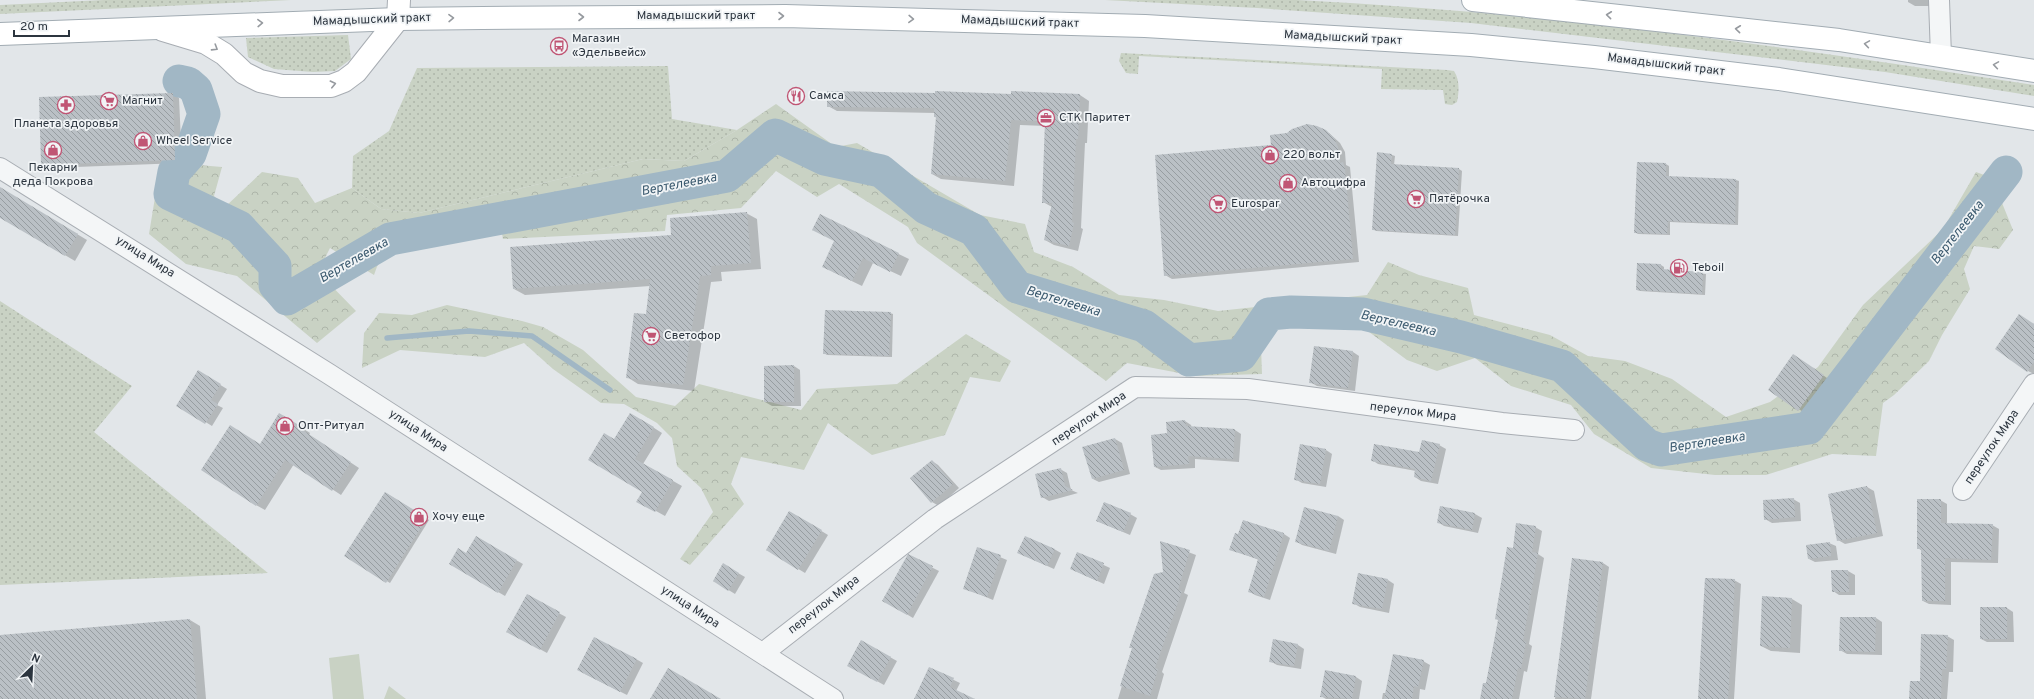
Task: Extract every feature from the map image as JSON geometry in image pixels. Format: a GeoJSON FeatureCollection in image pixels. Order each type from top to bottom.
{"type":"FeatureCollection","features":[{"type":"Feature","properties":{"kind":"main road"},"geometry":{"type":"LineString","coordinates":[[1473,0],[1839,40],[2034,71]]}},
{"type":"Feature","properties":{"kind":"main road"},"geometry":{"type":"LineString","coordinates":[[152,27],[184,35],[206,43],[224,54],[244,73],[260,81],[282,86],[331,86],[344,81],[356,72],[398,9]]}},
{"type":"Feature","properties":{"kind":"main road","name":"Мамадышский тракт"},"geometry":{"type":"LineString","coordinates":[[0,34],[152,27],[398,9],[785,16],[1145,26],[1463,45],[1601,58],[1779,79],[2032,120]]}},
{"type":"Feature","properties":{"kind":"street"},"geometry":{"type":"LineString","coordinates":[[1939,0],[1941,56]]}},
{"type":"Feature","properties":{"kind":"street","name":"улица Мира"},"geometry":{"type":"LineString","coordinates":[[0,168],[209,297],[833,699]]}},
{"type":"Feature","properties":{"kind":"street","name":"переулок Мира"},"geometry":{"type":"LineString","coordinates":[[1963,490],[2034,384]]}},
{"type":"Feature","properties":{"kind":"street","name":"переулок Мира"},"geometry":{"type":"LineString","coordinates":[[763,653],[935,519],[1135,387],[1248,389],[1441,416],[1574,430]]}},
{"type":"Feature","properties":{"kind":"green space"},"geometry":{"type":"Polygon","coordinates":[[[104,0],[291,0],[0,14],[0,5],[104,0]]]}},
{"type":"Feature","properties":{"kind":"green space"},"geometry":{"type":"Polygon","coordinates":[[[1105,0],[1297,0],[1482,13],[1574,22],[1851,57],[2034,85],[2034,96],[1885,72],[1471,23],[1257,8],[1105,0]]]}},
{"type":"Feature","properties":{"kind":"green space"},"geometry":{"type":"Polygon","coordinates":[[[348,35],[351,59],[335,71],[313,72],[274,69],[248,57],[246,38],[348,35]]]}},
{"type":"Feature","properties":{"kind":"green space"},"geometry":{"type":"Polygon","coordinates":[[[1121,53],[1454,71],[1458,82],[1457,102],[1452,105],[1445,104],[1443,90],[1381,89],[1382,69],[1139,56],[1138,74],[1126,73],[1119,61],[1121,53]]]}},
{"type":"Feature","properties":{"kind":"green space"},"geometry":{"type":"Polygon","coordinates":[[[668,66],[672,119],[737,130],[684,161],[643,159],[419,213],[381,209],[352,188],[353,156],[389,131],[417,68],[668,66]]]}},
{"type":"Feature","properties":{"kind":"green space"},"geometry":{"type":"Polygon","coordinates":[[[776,104],[836,147],[857,143],[980,215],[1025,224],[1034,252],[1073,267],[1119,295],[1164,300],[1218,311],[1367,295],[1388,262],[1419,275],[1468,288],[1474,315],[1550,335],[1588,356],[1625,361],[1672,379],[1726,417],[1770,402],[1818,367],[1863,305],[1943,229],[1976,172],[2009,184],[2000,198],[2013,230],[1999,249],[1974,246],[1964,269],[1970,289],[1942,335],[1929,361],[1894,395],[1883,403],[1876,456],[1832,454],[1766,475],[1715,475],[1651,468],[1594,434],[1571,405],[1511,386],[1475,358],[1437,371],[1407,360],[1365,329],[1276,322],[1261,346],[1262,374],[1195,376],[1127,363],[1106,381],[917,243],[908,227],[839,184],[817,197],[776,171],[741,208],[667,215],[665,231],[503,239],[500,223],[384,247],[374,275],[330,248],[318,272],[356,311],[317,343],[237,276],[186,264],[149,234],[158,179],[187,164],[222,167],[214,196],[225,207],[262,172],[298,178],[315,203],[352,188],[381,209],[419,213],[643,159],[684,161],[737,130],[776,104]]]}},
{"type":"Feature","properties":{"kind":"green space"},"geometry":{"type":"Polygon","coordinates":[[[0,301],[132,386],[94,432],[268,573],[0,585],[0,301]]]}},
{"type":"Feature","properties":{"kind":"green space"},"geometry":{"type":"Polygon","coordinates":[[[447,305],[543,327],[583,350],[636,397],[675,406],[699,384],[801,410],[817,389],[897,384],[966,334],[1011,361],[1000,382],[970,377],[945,435],[872,455],[828,423],[804,470],[741,457],[731,484],[744,504],[690,565],[680,559],[713,512],[701,488],[677,466],[672,438],[657,423],[624,404],[601,403],[553,369],[524,343],[485,357],[400,350],[362,368],[364,333],[379,313],[412,315],[447,305]]]}},
{"type":"Feature","properties":{"kind":"green space"},"geometry":{"type":"Polygon","coordinates":[[[359,654],[364,699],[333,699],[329,658],[359,654]]]}},
{"type":"Feature","properties":{"kind":"green space"},"geometry":{"type":"Polygon","coordinates":[[[389,686],[406,699],[384,699],[389,686]]]}},
{"type":"Feature","properties":{"kind":"building"},"geometry":{"type":"Polygon","coordinates":[[[827,91],[935,93],[935,91],[1011,94],[1011,91],[1080,94],[1072,222],[1074,223],[1069,246],[1044,240],[1052,203],[1042,203],[1045,121],[1011,120],[1005,181],[931,174],[936,117],[934,117],[934,108],[827,107],[827,91]]]}},
{"type":"Feature","properties":{"kind":"building"},"geometry":{"type":"Polygon","coordinates":[[[173,93],[175,160],[41,165],[39,97],[173,93]]]}},
{"type":"Feature","properties":{"kind":"building"},"geometry":{"type":"Polygon","coordinates":[[[1307,124],[1326,130],[1334,138],[1338,147],[1340,163],[1343,162],[1345,169],[1353,259],[1164,276],[1155,155],[1271,145],[1270,135],[1287,133],[1292,129],[1307,124]]]}},
{"type":"Feature","properties":{"kind":"building","name":"Пятёрочка"},"geometry":{"type":"Polygon","coordinates":[[[1377,152],[1392,154],[1391,164],[1459,168],[1455,235],[1372,230],[1377,152]]]}},
{"type":"Feature","properties":{"kind":"building"},"geometry":{"type":"Polygon","coordinates":[[[1637,162],[1666,163],[1666,176],[1736,179],[1735,224],[1668,221],[1667,234],[1634,233],[1637,162]]]}},
{"type":"Feature","properties":{"kind":"building"},"geometry":{"type":"Polygon","coordinates":[[[0,187],[78,234],[65,256],[0,218],[0,187]]]}},
{"type":"Feature","properties":{"kind":"building"},"geometry":{"type":"Polygon","coordinates":[[[747,212],[751,263],[711,266],[711,275],[700,276],[683,385],[626,378],[634,313],[646,314],[650,279],[513,289],[510,247],[671,235],[670,218],[747,212]]]}},
{"type":"Feature","properties":{"kind":"building"},"geometry":{"type":"Polygon","coordinates":[[[820,214],[899,253],[890,272],[863,258],[852,281],[822,267],[834,241],[812,230],[820,214]]]}},
{"type":"Feature","properties":{"kind":"building"},"geometry":{"type":"Polygon","coordinates":[[[1637,263],[1661,264],[1661,269],[1703,272],[1702,294],[1636,290],[1637,263]]]}},
{"type":"Feature","properties":{"kind":"building"},"geometry":{"type":"Polygon","coordinates":[[[825,310],[891,312],[889,356],[823,354],[825,310]]]}},
{"type":"Feature","properties":{"kind":"building"},"geometry":{"type":"Polygon","coordinates":[[[2019,314],[2034,324],[2034,362],[2027,372],[1995,349],[2019,314]]]}},
{"type":"Feature","properties":{"kind":"building"},"geometry":{"type":"Polygon","coordinates":[[[1314,346],[1353,351],[1348,388],[1309,383],[1314,346]]]}},
{"type":"Feature","properties":{"kind":"building"},"geometry":{"type":"Polygon","coordinates":[[[1793,354],[1824,375],[1798,411],[1768,390],[1793,354]]]}},
{"type":"Feature","properties":{"kind":"building"},"geometry":{"type":"Polygon","coordinates":[[[794,365],[794,402],[764,402],[764,366],[794,365]]]}},
{"type":"Feature","properties":{"kind":"building"},"geometry":{"type":"Polygon","coordinates":[[[198,370],[221,384],[211,400],[218,404],[205,424],[176,406],[198,370]]]}},
{"type":"Feature","properties":{"kind":"building"},"geometry":{"type":"Polygon","coordinates":[[[279,413],[302,427],[301,429],[351,462],[332,491],[285,460],[256,506],[201,470],[230,425],[260,444],[279,413]]]}},
{"type":"Feature","properties":{"kind":"building"},"geometry":{"type":"Polygon","coordinates":[[[630,413],[654,427],[635,459],[673,480],[655,512],[636,502],[642,492],[588,460],[604,433],[614,439],[630,413]]]}},
{"type":"Feature","properties":{"kind":"building"},"geometry":{"type":"Polygon","coordinates":[[[1185,420],[1186,426],[1235,429],[1233,459],[1188,456],[1189,464],[1154,467],[1151,435],[1167,433],[1166,422],[1185,420]]]}},
{"type":"Feature","properties":{"kind":"building"},"geometry":{"type":"Polygon","coordinates":[[[1115,438],[1124,470],[1092,479],[1082,447],[1115,438]]]}},
{"type":"Feature","properties":{"kind":"building"},"geometry":{"type":"Polygon","coordinates":[[[1422,440],[1440,444],[1431,481],[1414,477],[1415,469],[1371,461],[1374,444],[1419,452],[1422,440]]]}},
{"type":"Feature","properties":{"kind":"building"},"geometry":{"type":"Polygon","coordinates":[[[1300,444],[1326,449],[1320,484],[1294,480],[1300,444]]]}},
{"type":"Feature","properties":{"kind":"building"},"geometry":{"type":"Polygon","coordinates":[[[932,460],[953,484],[931,503],[910,478],[932,460]]]}},
{"type":"Feature","properties":{"kind":"building"},"geometry":{"type":"Polygon","coordinates":[[[1061,468],[1065,486],[1073,490],[1041,498],[1035,474],[1061,468]]]}},
{"type":"Feature","properties":{"kind":"building"},"geometry":{"type":"Polygon","coordinates":[[[1867,486],[1877,533],[1837,541],[1828,494],[1867,486]]]}},
{"type":"Feature","properties":{"kind":"building"},"geometry":{"type":"Polygon","coordinates":[[[385,492],[427,518],[386,583],[344,556],[385,492]]]}},
{"type":"Feature","properties":{"kind":"building"},"geometry":{"type":"Polygon","coordinates":[[[1794,498],[1795,517],[1764,520],[1763,500],[1794,498]]]}},
{"type":"Feature","properties":{"kind":"building"},"geometry":{"type":"Polygon","coordinates":[[[1917,499],[1941,499],[1941,523],[1993,524],[1991,560],[1945,558],[1945,601],[1922,601],[1921,549],[1917,549],[1917,499]]]}},
{"type":"Feature","properties":{"kind":"building"},"geometry":{"type":"Polygon","coordinates":[[[1104,502],[1131,513],[1123,532],[1096,521],[1104,502]]]}},
{"type":"Feature","properties":{"kind":"building"},"geometry":{"type":"Polygon","coordinates":[[[1440,506],[1475,513],[1472,530],[1437,523],[1440,506]]]}},
{"type":"Feature","properties":{"kind":"building"},"geometry":{"type":"Polygon","coordinates":[[[1304,507],[1338,516],[1329,551],[1295,542],[1304,507]]]}},
{"type":"Feature","properties":{"kind":"building"},"geometry":{"type":"Polygon","coordinates":[[[789,511],[822,530],[798,570],[766,550],[789,511]]]}},
{"type":"Feature","properties":{"kind":"building"},"geometry":{"type":"Polygon","coordinates":[[[1243,520],[1284,533],[1264,597],[1248,592],[1258,559],[1229,550],[1235,533],[1238,534],[1243,520]]]}},
{"type":"Feature","properties":{"kind":"building"},"geometry":{"type":"Polygon","coordinates":[[[1516,523],[1536,526],[1532,552],[1538,553],[1523,641],[1526,642],[1521,669],[1518,668],[1512,699],[1480,699],[1483,683],[1486,683],[1498,620],[1495,619],[1507,547],[1513,548],[1516,523]]]}},
{"type":"Feature","properties":{"kind":"building"},"geometry":{"type":"Polygon","coordinates":[[[476,536],[517,560],[498,593],[449,564],[458,548],[466,553],[476,536]]]}},
{"type":"Feature","properties":{"kind":"building"},"geometry":{"type":"Polygon","coordinates":[[[1025,536],[1055,549],[1047,566],[1017,553],[1025,536]]]}},
{"type":"Feature","properties":{"kind":"building"},"geometry":{"type":"Polygon","coordinates":[[[1160,541],[1190,550],[1178,590],[1182,591],[1155,668],[1158,669],[1150,696],[1120,686],[1132,648],[1129,648],[1154,574],[1163,572],[1160,541]]]}},
{"type":"Feature","properties":{"kind":"building"},"geometry":{"type":"Polygon","coordinates":[[[1830,542],[1831,556],[1808,559],[1806,545],[1830,542]]]}},
{"type":"Feature","properties":{"kind":"building"},"geometry":{"type":"Polygon","coordinates":[[[977,547],[1001,555],[987,597],[963,589],[977,547]]]}},
{"type":"Feature","properties":{"kind":"building"},"geometry":{"type":"Polygon","coordinates":[[[1077,552],[1104,563],[1097,581],[1070,569],[1077,552]]]}},
{"type":"Feature","properties":{"kind":"building"},"geometry":{"type":"Polygon","coordinates":[[[908,554],[933,566],[907,615],[882,601],[908,554]]]}},
{"type":"Feature","properties":{"kind":"building"},"geometry":{"type":"Polygon","coordinates":[[[1572,558],[1603,562],[1585,699],[1554,697],[1572,558]]]}},
{"type":"Feature","properties":{"kind":"building"},"geometry":{"type":"Polygon","coordinates":[[[723,563],[739,573],[728,591],[713,581],[723,563]]]}},
{"type":"Feature","properties":{"kind":"building"},"geometry":{"type":"Polygon","coordinates":[[[1831,570],[1848,570],[1849,592],[1832,592],[1831,570]]]}},
{"type":"Feature","properties":{"kind":"building"},"geometry":{"type":"Polygon","coordinates":[[[1358,573],[1388,579],[1382,609],[1352,604],[1358,573]]]}},
{"type":"Feature","properties":{"kind":"building"},"geometry":{"type":"Polygon","coordinates":[[[1705,578],[1735,579],[1728,699],[1698,699],[1705,578]]]}},
{"type":"Feature","properties":{"kind":"building"},"geometry":{"type":"Polygon","coordinates":[[[527,594],[560,612],[540,650],[506,632],[527,594]]]}},
{"type":"Feature","properties":{"kind":"building"},"geometry":{"type":"Polygon","coordinates":[[[1762,596],[1792,598],[1790,648],[1760,646],[1762,596]]]}},
{"type":"Feature","properties":{"kind":"building"},"geometry":{"type":"Polygon","coordinates":[[[1980,607],[2007,607],[2007,639],[1980,639],[1980,607]]]}},
{"type":"Feature","properties":{"kind":"building"},"geometry":{"type":"Polygon","coordinates":[[[1840,617],[1876,617],[1875,652],[1839,651],[1840,617]]]}},
{"type":"Feature","properties":{"kind":"building"},"geometry":{"type":"Polygon","coordinates":[[[190,619],[197,699],[0,699],[0,635],[190,619]]]}},
{"type":"Feature","properties":{"kind":"building"},"geometry":{"type":"Polygon","coordinates":[[[1921,634],[1948,635],[1946,669],[1942,669],[1941,699],[1909,699],[1910,681],[1920,681],[1921,634]]]}},
{"type":"Feature","properties":{"kind":"building"},"geometry":{"type":"Polygon","coordinates":[[[594,637],[637,659],[620,692],[577,670],[594,637]]]}},
{"type":"Feature","properties":{"kind":"building"},"geometry":{"type":"Polygon","coordinates":[[[1273,639],[1298,644],[1294,666],[1269,662],[1273,639]]]}},
{"type":"Feature","properties":{"kind":"building"},"geometry":{"type":"Polygon","coordinates":[[[861,640],[891,657],[877,682],[847,666],[861,640]]]}},
{"type":"Feature","properties":{"kind":"building"},"geometry":{"type":"Polygon","coordinates":[[[1393,654],[1424,660],[1418,687],[1414,686],[1412,699],[1384,699],[1393,654]]]}},
{"type":"Feature","properties":{"kind":"building"},"geometry":{"type":"Polygon","coordinates":[[[929,667],[954,678],[950,687],[975,699],[914,699],[929,667]]]}},
{"type":"Feature","properties":{"kind":"building"},"geometry":{"type":"Polygon","coordinates":[[[668,668],[721,699],[650,699],[668,668]]]}},
{"type":"Feature","properties":{"kind":"building"},"geometry":{"type":"Polygon","coordinates":[[[1325,670],[1356,676],[1352,699],[1320,697],[1325,670]]]}},
{"type":"Feature","properties":{"kind":"waterway","name":"Вертелеевка"},"geometry":{"type":"LineString","coordinates":[[179,81],[188,83],[196,90],[204,114],[190,154],[174,172],[170,194],[239,227],[275,266],[275,285],[287,299],[390,239],[727,176],[775,135],[825,159],[881,171],[926,208],[974,230],[1017,287],[1144,326],[1189,360],[1241,355],[1269,314],[1291,312],[1363,314],[1461,337],[1562,366],[1647,445],[1661,450],[1809,428],[2006,172]]}},
{"type":"Feature","properties":{"kind":"waterway"},"geometry":{"type":"LineString","coordinates":[[387,338],[469,331],[532,336],[610,390]]}},
{"type":"Feature","properties":{"kind":"place","name":"Магазин «Эдельвейс»"},"geometry":{"type":"Point","coordinates":[559,46]}},
{"type":"Feature","properties":{"kind":"place","name":"Самса"},"geometry":{"type":"Point","coordinates":[796,96]}},
{"type":"Feature","properties":{"kind":"place","name":"Магнит"},"geometry":{"type":"Point","coordinates":[109,101]}},
{"type":"Feature","properties":{"kind":"place","name":"Планета здоровья"},"geometry":{"type":"Point","coordinates":[66,105]}},
{"type":"Feature","properties":{"kind":"place","name":"СТК Паритет"},"geometry":{"type":"Point","coordinates":[1046,118]}},
{"type":"Feature","properties":{"kind":"place","name":"Wheel Service"},"geometry":{"type":"Point","coordinates":[143,141]}},
{"type":"Feature","properties":{"kind":"place","name":"Пекарни деда Покрова"},"geometry":{"type":"Point","coordinates":[53,150]}},
{"type":"Feature","properties":{"kind":"place","name":"220 вольт"},"geometry":{"type":"Point","coordinates":[1270,155]}},
{"type":"Feature","properties":{"kind":"place","name":"Автоцифра"},"geometry":{"type":"Point","coordinates":[1288,183]}},
{"type":"Feature","properties":{"kind":"place","name":"Пятёрочка"},"geometry":{"type":"Point","coordinates":[1416,199]}},
{"type":"Feature","properties":{"kind":"place","name":"Eurospar"},"geometry":{"type":"Point","coordinates":[1218,204]}},
{"type":"Feature","properties":{"kind":"place","name":"Teboil"},"geometry":{"type":"Point","coordinates":[1679,268]}},
{"type":"Feature","properties":{"kind":"place","name":"Светофор"},"geometry":{"type":"Point","coordinates":[651,336]}},
{"type":"Feature","properties":{"kind":"place","name":"Опт-Ритуал"},"geometry":{"type":"Point","coordinates":[285,426]}},
{"type":"Feature","properties":{"kind":"place","name":"Хочу еще"},"geometry":{"type":"Point","coordinates":[419,517]}}]}
